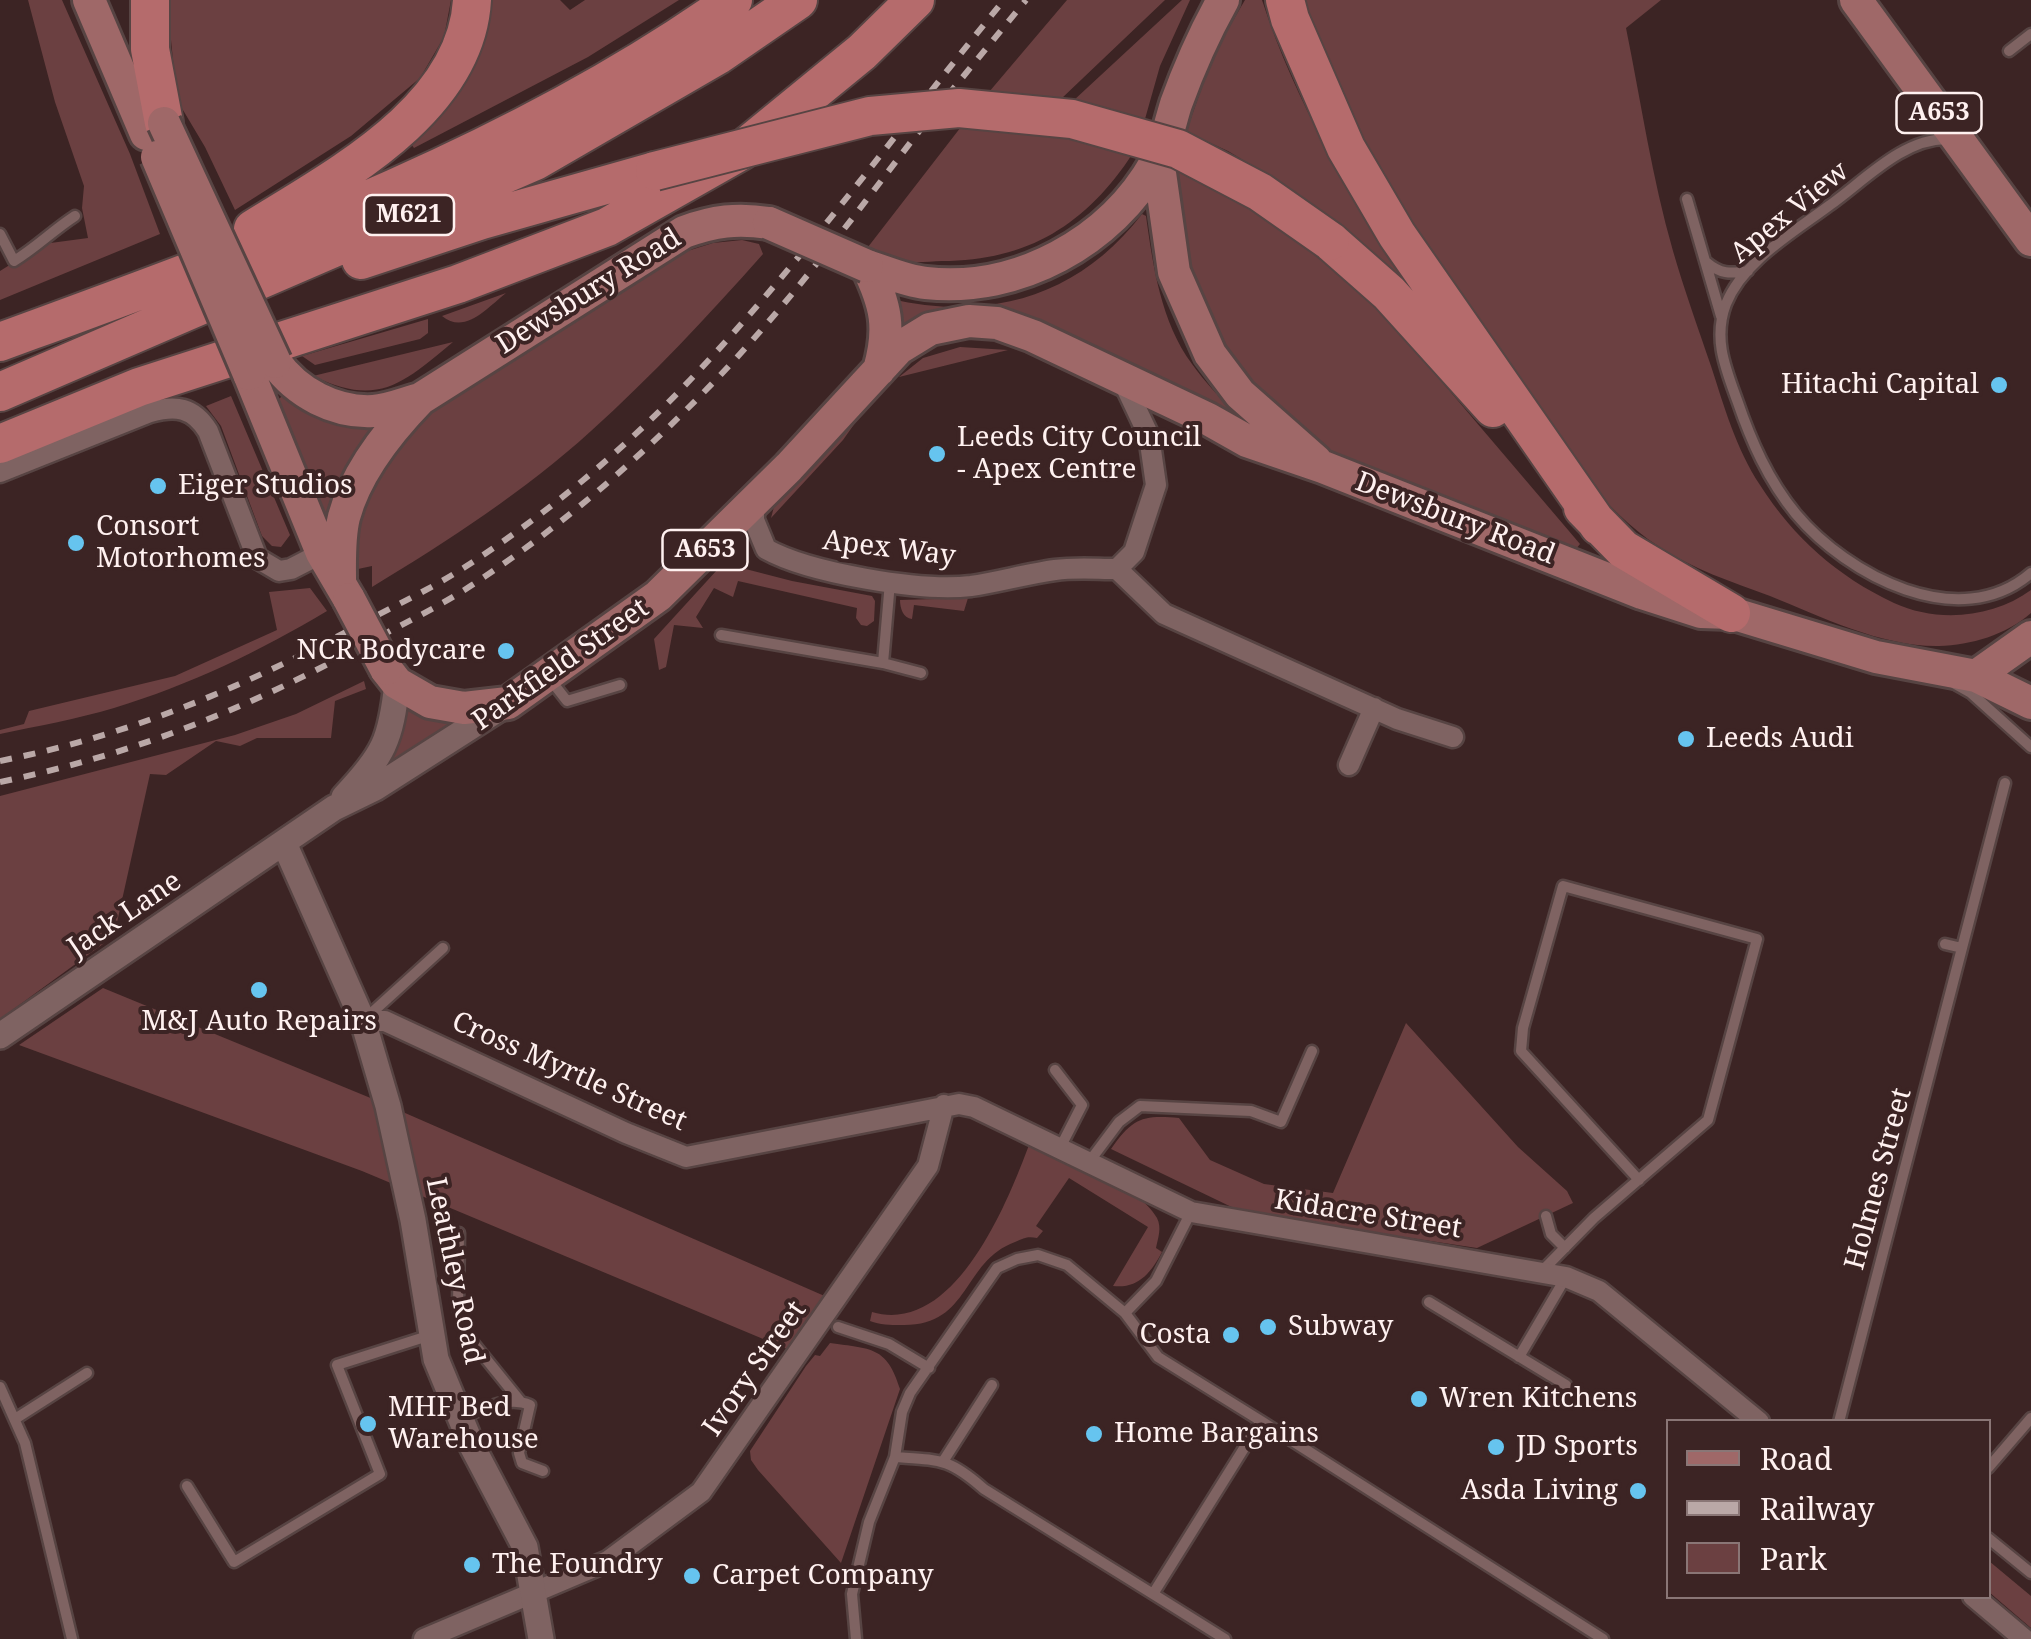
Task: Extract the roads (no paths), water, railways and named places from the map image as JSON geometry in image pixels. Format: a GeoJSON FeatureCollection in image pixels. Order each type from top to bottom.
{"type":"FeatureCollection","features":[{"type":"Feature","properties":{"kind":"highway"},"geometry":{"type":"LineString","coordinates":[[150,0],[155,128]]}},
{"type":"Feature","properties":{"kind":"highway"},"geometry":{"type":"LineString","coordinates":[[174,278],[346,170],[422,108],[465,41],[472,0]]}},
{"type":"Feature","properties":{"kind":"highway","name":"M621"},"geometry":{"type":"LineString","coordinates":[[0,342],[315,222],[492,140],[588,92],[733,0]]}},
{"type":"Feature","properties":{"kind":"highway","name":"M621"},"geometry":{"type":"LineString","coordinates":[[13,387],[535,161],[718,55],[798,0]]}},
{"type":"Feature","properties":{"kind":"highway"},"geometry":{"type":"LineString","coordinates":[[0,444],[139,387],[388,308],[607,227],[741,151],[862,52],[914,0]]}},
{"type":"Feature","properties":{"kind":"highway"},"geometry":{"type":"LineString","coordinates":[[1285,0],[1346,148],[1397,235],[1599,526]]}},
{"type":"Feature","properties":{"kind":"highway"},"geometry":{"type":"LineString","coordinates":[[13,387],[342,266],[482,220],[870,116],[959,108],[1072,119],[1178,149],[1260,192],[1330,241],[1389,293],[1623,549],[1731,612]]}},
{"type":"Feature","properties":{"kind":"main road","name":"Dewsbury Road"},"geometry":{"type":"LineString","coordinates":[[89,0],[155,128],[262,368],[322,552],[391,676]]}},
{"type":"Feature","properties":{"kind":"main road","name":"Dewsbury Road"},"geometry":{"type":"LineString","coordinates":[[113,0],[155,128]]}},
{"type":"Feature","properties":{"kind":"main road","name":"Dewsbury Road"},"geometry":{"type":"LineString","coordinates":[[262,368],[286,378],[317,399],[347,410],[376,411],[420,398],[684,232],[713,221],[741,218],[769,224],[867,266],[924,283],[971,283],[1050,264],[1108,224],[1158,160],[1202,36],[1223,0]]}},
{"type":"Feature","properties":{"kind":"main road","name":"A653"},"geometry":{"type":"LineString","coordinates":[[1856,0],[2031,240]]}},
{"type":"Feature","properties":{"kind":"main road","name":"A653"},"geometry":{"type":"LineString","coordinates":[[1158,160],[1174,272],[1210,354],[1240,394],[1323,467]]}},
{"type":"Feature","properties":{"kind":"main road"},"geometry":{"type":"LineString","coordinates":[[867,266],[883,299],[887,341],[879,370]]}},
{"type":"Feature","properties":{"kind":"main road","name":"Parkfield Street"},"geometry":{"type":"LineString","coordinates":[[508,702],[658,596],[754,502],[899,348],[930,328],[968,322],[997,324]]}},
{"type":"Feature","properties":{"kind":"main road","name":"Dewsbury Road"},"geometry":{"type":"LineString","coordinates":[[997,324],[1034,336],[1246,442],[1323,467],[1642,592],[1702,612],[1731,612],[1810,639],[1976,676],[2031,702]]}},
{"type":"Feature","properties":{"kind":"main road","name":"A653"},"geometry":{"type":"LineString","coordinates":[[345,591],[344,516],[393,426],[420,398]]}},
{"type":"Feature","properties":{"kind":"main road"},"geometry":{"type":"LineString","coordinates":[[1976,676],[2031,638]]}},
{"type":"Feature","properties":{"kind":"main road","name":"A653"},"geometry":{"type":"LineString","coordinates":[[391,676],[430,702],[464,708],[508,702]]}},
{"type":"Feature","properties":{"kind":"street"},"geometry":{"type":"LineString","coordinates":[[1122,379],[1149,436],[1156,485],[1134,552],[1117,569],[1164,614],[1374,708],[1452,737]]}},
{"type":"Feature","properties":{"kind":"street"},"geometry":{"type":"LineString","coordinates":[[0,472],[150,412],[170,406],[181,408],[202,420],[208,431],[258,558],[279,571],[291,570],[322,552]]}},
{"type":"Feature","properties":{"kind":"street","name":"Apex Way"},"geometry":{"type":"LineString","coordinates":[[754,502],[754,520],[766,549],[806,566],[890,581],[967,586],[1058,570],[1117,569]]}},
{"type":"Feature","properties":{"kind":"street","name":"Parkfield Street"},"geometry":{"type":"LineString","coordinates":[[334,808],[383,750],[393,723],[391,676]]}},
{"type":"Feature","properties":{"kind":"street","name":"Parkfield Street"},"geometry":{"type":"LineString","coordinates":[[284,844],[334,808],[376,788],[508,702]]}},
{"type":"Feature","properties":{"kind":"street"},"geometry":{"type":"LineString","coordinates":[[1348,764],[1374,708]]}},
{"type":"Feature","properties":{"kind":"street"},"geometry":{"type":"LineString","coordinates":[[284,844],[363,1021]]}},
{"type":"Feature","properties":{"kind":"street","name":"Jack Lane"},"geometry":{"type":"LineString","coordinates":[[0,1036],[284,844]]}},
{"type":"Feature","properties":{"kind":"street","name":"Cross Myrtle Street"},"geometry":{"type":"LineString","coordinates":[[363,1021],[384,1021],[686,1157],[944,1105]]}},
{"type":"Feature","properties":{"kind":"street","name":"Leathley Road"},"geometry":{"type":"LineString","coordinates":[[363,1021],[388,1106],[436,1358],[460,1418],[525,1547],[540,1639]]}},
{"type":"Feature","properties":{"kind":"street","name":"Kidacre Street"},"geometry":{"type":"LineString","coordinates":[[944,1105],[974,1107],[1191,1212],[1566,1276],[1599,1292],[1754,1419]]}},
{"type":"Feature","properties":{"kind":"street","name":"Ivory Street"},"geometry":{"type":"LineString","coordinates":[[424,1639],[608,1561],[701,1492],[928,1166],[944,1105]]}},
{"type":"Feature","properties":{"kind":"street"},"geometry":{"type":"LineString","coordinates":[[1976,1599],[2024,1639]]}},
{"type":"Feature","properties":{"kind":"lane"},"geometry":{"type":"LineString","coordinates":[[2009,51],[2031,34]]}},
{"type":"Feature","properties":{"kind":"lane","name":"Apex View"},"geometry":{"type":"LineString","coordinates":[[1722,317],[1728,299],[1748,270],[1792,234],[1914,145],[1935,139],[1959,140]]}},
{"type":"Feature","properties":{"kind":"lane"},"geometry":{"type":"LineString","coordinates":[[1686,199],[1722,317],[1719,330],[1724,364],[1757,453],[1782,495],[1824,543],[1879,578],[1934,597],[1969,599],[1991,594],[2031,573]]}},
{"type":"Feature","properties":{"kind":"lane"},"geometry":{"type":"LineString","coordinates":[[0,234],[14,261],[43,244],[46,234],[75,216]]}},
{"type":"Feature","properties":{"kind":"lane"},"geometry":{"type":"LineString","coordinates":[[1705,261],[1729,274],[1748,270]]}},
{"type":"Feature","properties":{"kind":"lane"},"geometry":{"type":"LineString","coordinates":[[883,662],[890,581]]}},
{"type":"Feature","properties":{"kind":"lane"},"geometry":{"type":"LineString","coordinates":[[721,635],[883,662],[921,673]]}},
{"type":"Feature","properties":{"kind":"lane","name":"Dewsbury Road"},"geometry":{"type":"LineString","coordinates":[[1928,668],[1971,694],[2031,746]]}},
{"type":"Feature","properties":{"kind":"lane"},"geometry":{"type":"LineString","coordinates":[[547,675],[567,700],[620,685]]}},
{"type":"Feature","properties":{"kind":"lane","name":"Holmes Street"},"geometry":{"type":"LineString","coordinates":[[1840,1419],[2005,783]]}},
{"type":"Feature","properties":{"kind":"lane"},"geometry":{"type":"LineString","coordinates":[[1543,1270],[1594,1218],[1639,1180],[1708,1120],[1756,938],[1563,886],[1523,1028],[1521,1050],[1639,1180]]}},
{"type":"Feature","properties":{"kind":"lane"},"geometry":{"type":"LineString","coordinates":[[1945,944],[1962,948]]}},
{"type":"Feature","properties":{"kind":"lane"},"geometry":{"type":"LineString","coordinates":[[363,1021],[443,948]]}},
{"type":"Feature","properties":{"kind":"lane"},"geometry":{"type":"LineString","coordinates":[[1089,1163],[1119,1122],[1140,1106],[1251,1110],[1281,1122],[1312,1051]]}},
{"type":"Feature","properties":{"kind":"lane"},"geometry":{"type":"LineString","coordinates":[[1055,1070],[1082,1105],[1059,1149]]}},
{"type":"Feature","properties":{"kind":"lane"},"geometry":{"type":"LineString","coordinates":[[1124,1313],[1156,1282],[1191,1212]]}},
{"type":"Feature","properties":{"kind":"lane"},"geometry":{"type":"LineString","coordinates":[[1546,1216],[1552,1234],[1566,1248]]}},
{"type":"Feature","properties":{"kind":"lane"},"geometry":{"type":"LineString","coordinates":[[459,1233],[458,1308],[470,1340],[520,1401]]}},
{"type":"Feature","properties":{"kind":"lane"},"geometry":{"type":"LineString","coordinates":[[856,1639],[852,1594],[869,1522],[895,1457],[906,1403],[997,1268],[1038,1255],[1067,1265],[1124,1313],[1158,1357],[1602,1639]]}},
{"type":"Feature","properties":{"kind":"lane"},"geometry":{"type":"LineString","coordinates":[[1519,1357],[1566,1276]]}},
{"type":"Feature","properties":{"kind":"lane"},"geometry":{"type":"LineString","coordinates":[[1429,1302],[1566,1384]]}},
{"type":"Feature","properties":{"kind":"lane"},"geometry":{"type":"LineString","coordinates":[[838,1326],[889,1344],[929,1368]]}},
{"type":"Feature","properties":{"kind":"lane"},"geometry":{"type":"LineString","coordinates":[[187,1486],[234,1562],[380,1474],[337,1364],[432,1334]]}},
{"type":"Feature","properties":{"kind":"lane"},"geometry":{"type":"LineString","coordinates":[[15,1419],[87,1373]]}},
{"type":"Feature","properties":{"kind":"lane"},"geometry":{"type":"LineString","coordinates":[[944,1460],[992,1385]]}},
{"type":"Feature","properties":{"kind":"lane"},"geometry":{"type":"LineString","coordinates":[[0,1387],[25,1443],[72,1639]]}},
{"type":"Feature","properties":{"kind":"lane"},"geometry":{"type":"LineString","coordinates":[[460,1418],[506,1402],[530,1405],[519,1454],[522,1463],[543,1471]]}},
{"type":"Feature","properties":{"kind":"lane"},"geometry":{"type":"LineString","coordinates":[[1991,1465],[2031,1418]]}},
{"type":"Feature","properties":{"kind":"lane"},"geometry":{"type":"LineString","coordinates":[[1153,1594],[1262,1421]]}},
{"type":"Feature","properties":{"kind":"lane"},"geometry":{"type":"LineString","coordinates":[[895,1457],[944,1460],[963,1470],[984,1489],[1225,1639]]}},
{"type":"Feature","properties":{"kind":"lane"},"geometry":{"type":"LineString","coordinates":[[1991,1540],[2031,1572]]}},
{"type":"Feature","properties":{"kind":"railway"},"geometry":{"type":"LineString","coordinates":[[0,761],[94,738],[228,689],[426,590],[525,525],[639,431],[733,334],[1004,0]]}},
{"type":"Feature","properties":{"kind":"railway"},"geometry":{"type":"LineString","coordinates":[[0,782],[97,758],[233,709],[447,601],[533,543],[619,473],[731,364],[819,261],[1026,0]]}},
{"type":"Feature","properties":{"kind":"place","name":"Hitachi Capital"},"geometry":{"type":"Point","coordinates":[1999,385]}},
{"type":"Feature","properties":{"kind":"place","name":"Leeds City Council - Apex Centre"},"geometry":{"type":"Point","coordinates":[937,454]}},
{"type":"Feature","properties":{"kind":"place","name":"Eiger Studios"},"geometry":{"type":"Point","coordinates":[158,486]}},
{"type":"Feature","properties":{"kind":"place","name":"Consort Motorhomes"},"geometry":{"type":"Point","coordinates":[76,543]}},
{"type":"Feature","properties":{"kind":"place","name":"NCR Bodycare"},"geometry":{"type":"Point","coordinates":[506,651]}},
{"type":"Feature","properties":{"kind":"place","name":"Leeds Audi"},"geometry":{"type":"Point","coordinates":[1686,739]}},
{"type":"Feature","properties":{"kind":"place","name":"M&J Auto Repairs"},"geometry":{"type":"Point","coordinates":[259,990]}},
{"type":"Feature","properties":{"kind":"place","name":"Subway"},"geometry":{"type":"Point","coordinates":[1268,1327]}},
{"type":"Feature","properties":{"kind":"place","name":"Costa"},"geometry":{"type":"Point","coordinates":[1231,1335]}},
{"type":"Feature","properties":{"kind":"place","name":"Wren Kitchens"},"geometry":{"type":"Point","coordinates":[1419,1399]}},
{"type":"Feature","properties":{"kind":"place","name":"MHF Bed Warehouse"},"geometry":{"type":"Point","coordinates":[368,1424]}},
{"type":"Feature","properties":{"kind":"place","name":"Home Bargains"},"geometry":{"type":"Point","coordinates":[1094,1434]}},
{"type":"Feature","properties":{"kind":"place","name":"JD Sports"},"geometry":{"type":"Point","coordinates":[1496,1447]}},
{"type":"Feature","properties":{"kind":"place","name":"Asda Living"},"geometry":{"type":"Point","coordinates":[1638,1491]}},
{"type":"Feature","properties":{"kind":"place","name":"The Foundry"},"geometry":{"type":"Point","coordinates":[472,1565]}},
{"type":"Feature","properties":{"kind":"place","name":"Carpet Company"},"geometry":{"type":"Point","coordinates":[692,1576]}}]}
